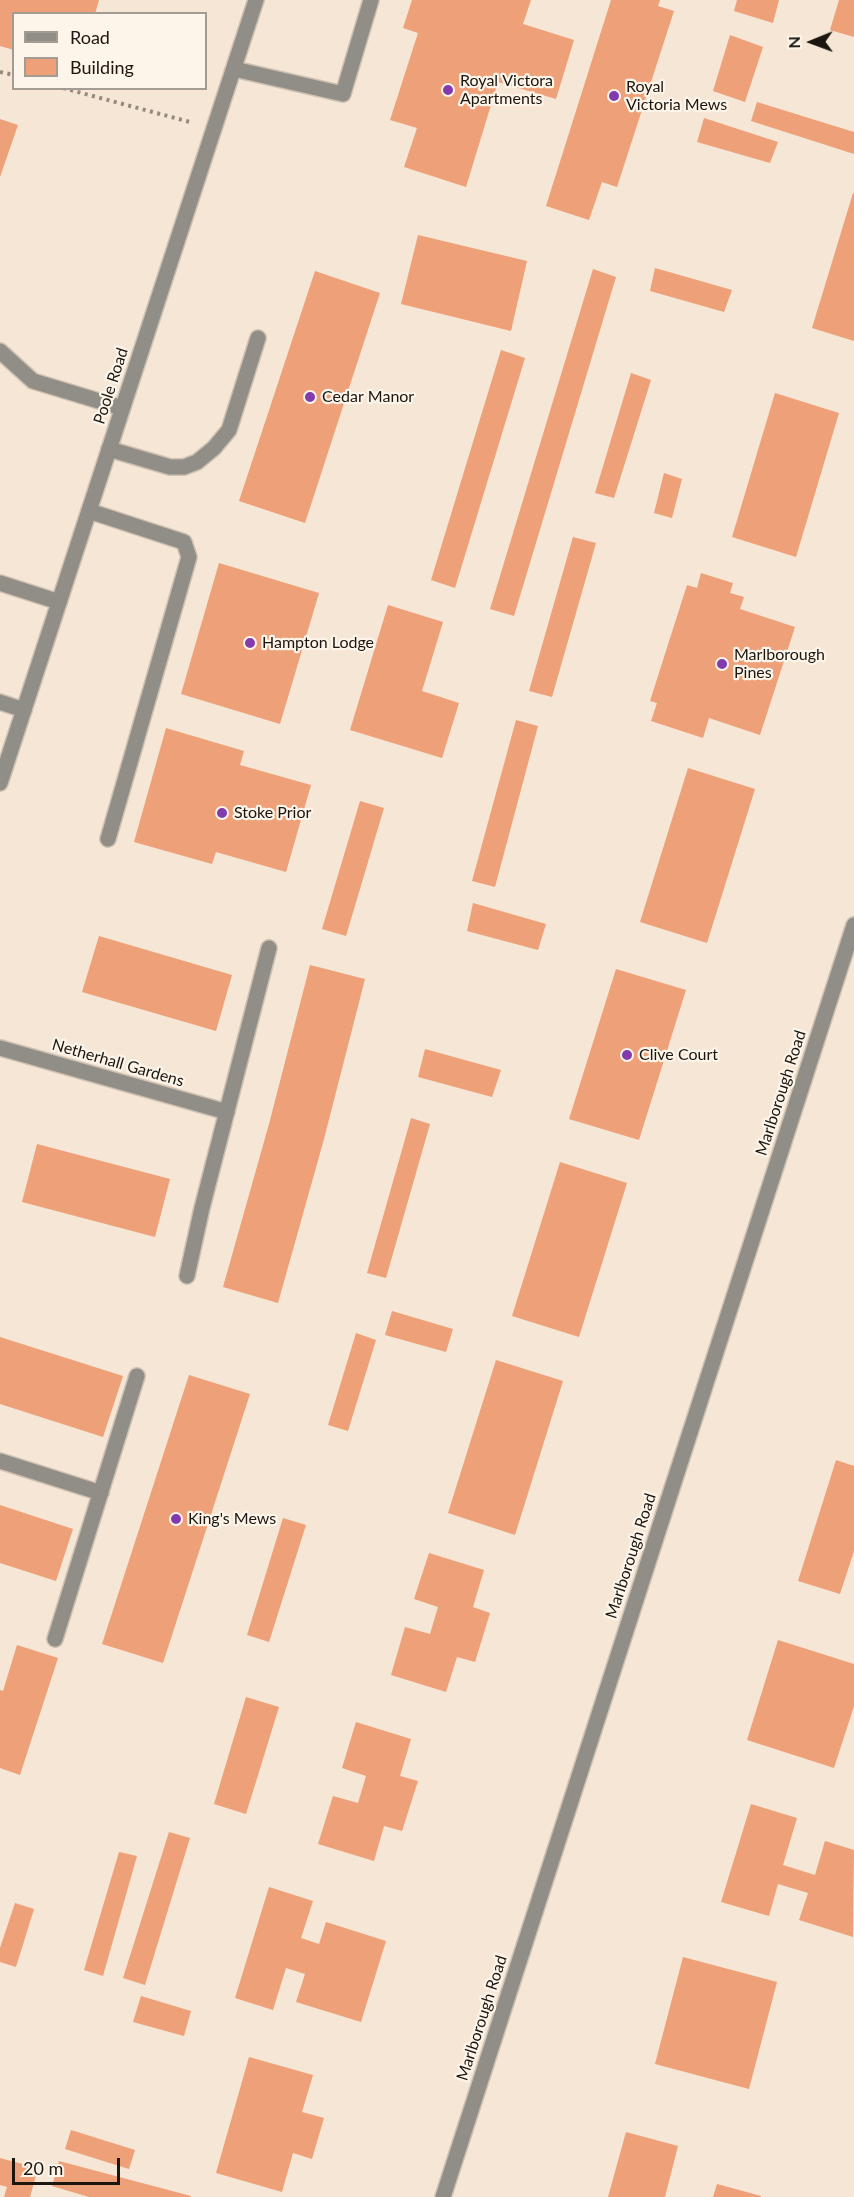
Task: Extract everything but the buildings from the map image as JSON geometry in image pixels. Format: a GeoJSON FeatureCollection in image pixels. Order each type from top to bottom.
{"type":"FeatureCollection","features":[{"type":"Feature","properties":{"kind":"street","name":"Poole Road"},"geometry":{"type":"LineString","coordinates":[[0,783],[256,0]]}},
{"type":"Feature","properties":{"kind":"street"},"geometry":{"type":"LineString","coordinates":[[234,69],[343,94],[371,0]]}},
{"type":"Feature","properties":{"kind":"street"},"geometry":{"type":"LineString","coordinates":[[109,449],[170,467],[184,467],[197,462],[214,448],[228,430],[258,338]]}},
{"type":"Feature","properties":{"kind":"street"},"geometry":{"type":"LineString","coordinates":[[0,351],[33,381],[122,408]]}},
{"type":"Feature","properties":{"kind":"street"},"geometry":{"type":"LineString","coordinates":[[89,511],[184,542],[189,556],[108,839]]}},
{"type":"Feature","properties":{"kind":"street"},"geometry":{"type":"LineString","coordinates":[[0,583],[59,602]]}},
{"type":"Feature","properties":{"kind":"street"},"geometry":{"type":"LineString","coordinates":[[0,702],[24,710]]}},
{"type":"Feature","properties":{"kind":"street","name":"Marlborough Road"},"geometry":{"type":"LineString","coordinates":[[443,2197],[854,926]]}},
{"type":"Feature","properties":{"kind":"street"},"geometry":{"type":"LineString","coordinates":[[187,1276],[202,1208],[269,948]]}},
{"type":"Feature","properties":{"kind":"street","name":"Netherhall Gardens"},"geometry":{"type":"LineString","coordinates":[[0,1048],[227,1112]]}},
{"type":"Feature","properties":{"kind":"street"},"geometry":{"type":"LineString","coordinates":[[55,1639],[137,1376]]}},
{"type":"Feature","properties":{"kind":"street"},"geometry":{"type":"LineString","coordinates":[[0,1461],[101,1493]]}},
{"type":"Feature","properties":{"kind":"path"},"geometry":{"type":"LineString","coordinates":[[71,90],[214,128]]}},
{"type":"Feature","properties":{"kind":"place","name":"Royal Victora Apartments"},"geometry":{"type":"Point","coordinates":[448,90]}},
{"type":"Feature","properties":{"kind":"place","name":"Royal Victoria Mews"},"geometry":{"type":"Point","coordinates":[614,96]}},
{"type":"Feature","properties":{"kind":"place","name":"Cedar Manor"},"geometry":{"type":"Point","coordinates":[310,397]}},
{"type":"Feature","properties":{"kind":"place","name":"Hampton Lodge"},"geometry":{"type":"Point","coordinates":[250,643]}},
{"type":"Feature","properties":{"kind":"place","name":"Marlborough Pines"},"geometry":{"type":"Point","coordinates":[722,664]}},
{"type":"Feature","properties":{"kind":"place","name":"Stoke Prior"},"geometry":{"type":"Point","coordinates":[222,813]}},
{"type":"Feature","properties":{"kind":"place","name":"Clive Court"},"geometry":{"type":"Point","coordinates":[627,1055]}},
{"type":"Feature","properties":{"kind":"place","name":"King's Mews"},"geometry":{"type":"Point","coordinates":[176,1519]}}]}
